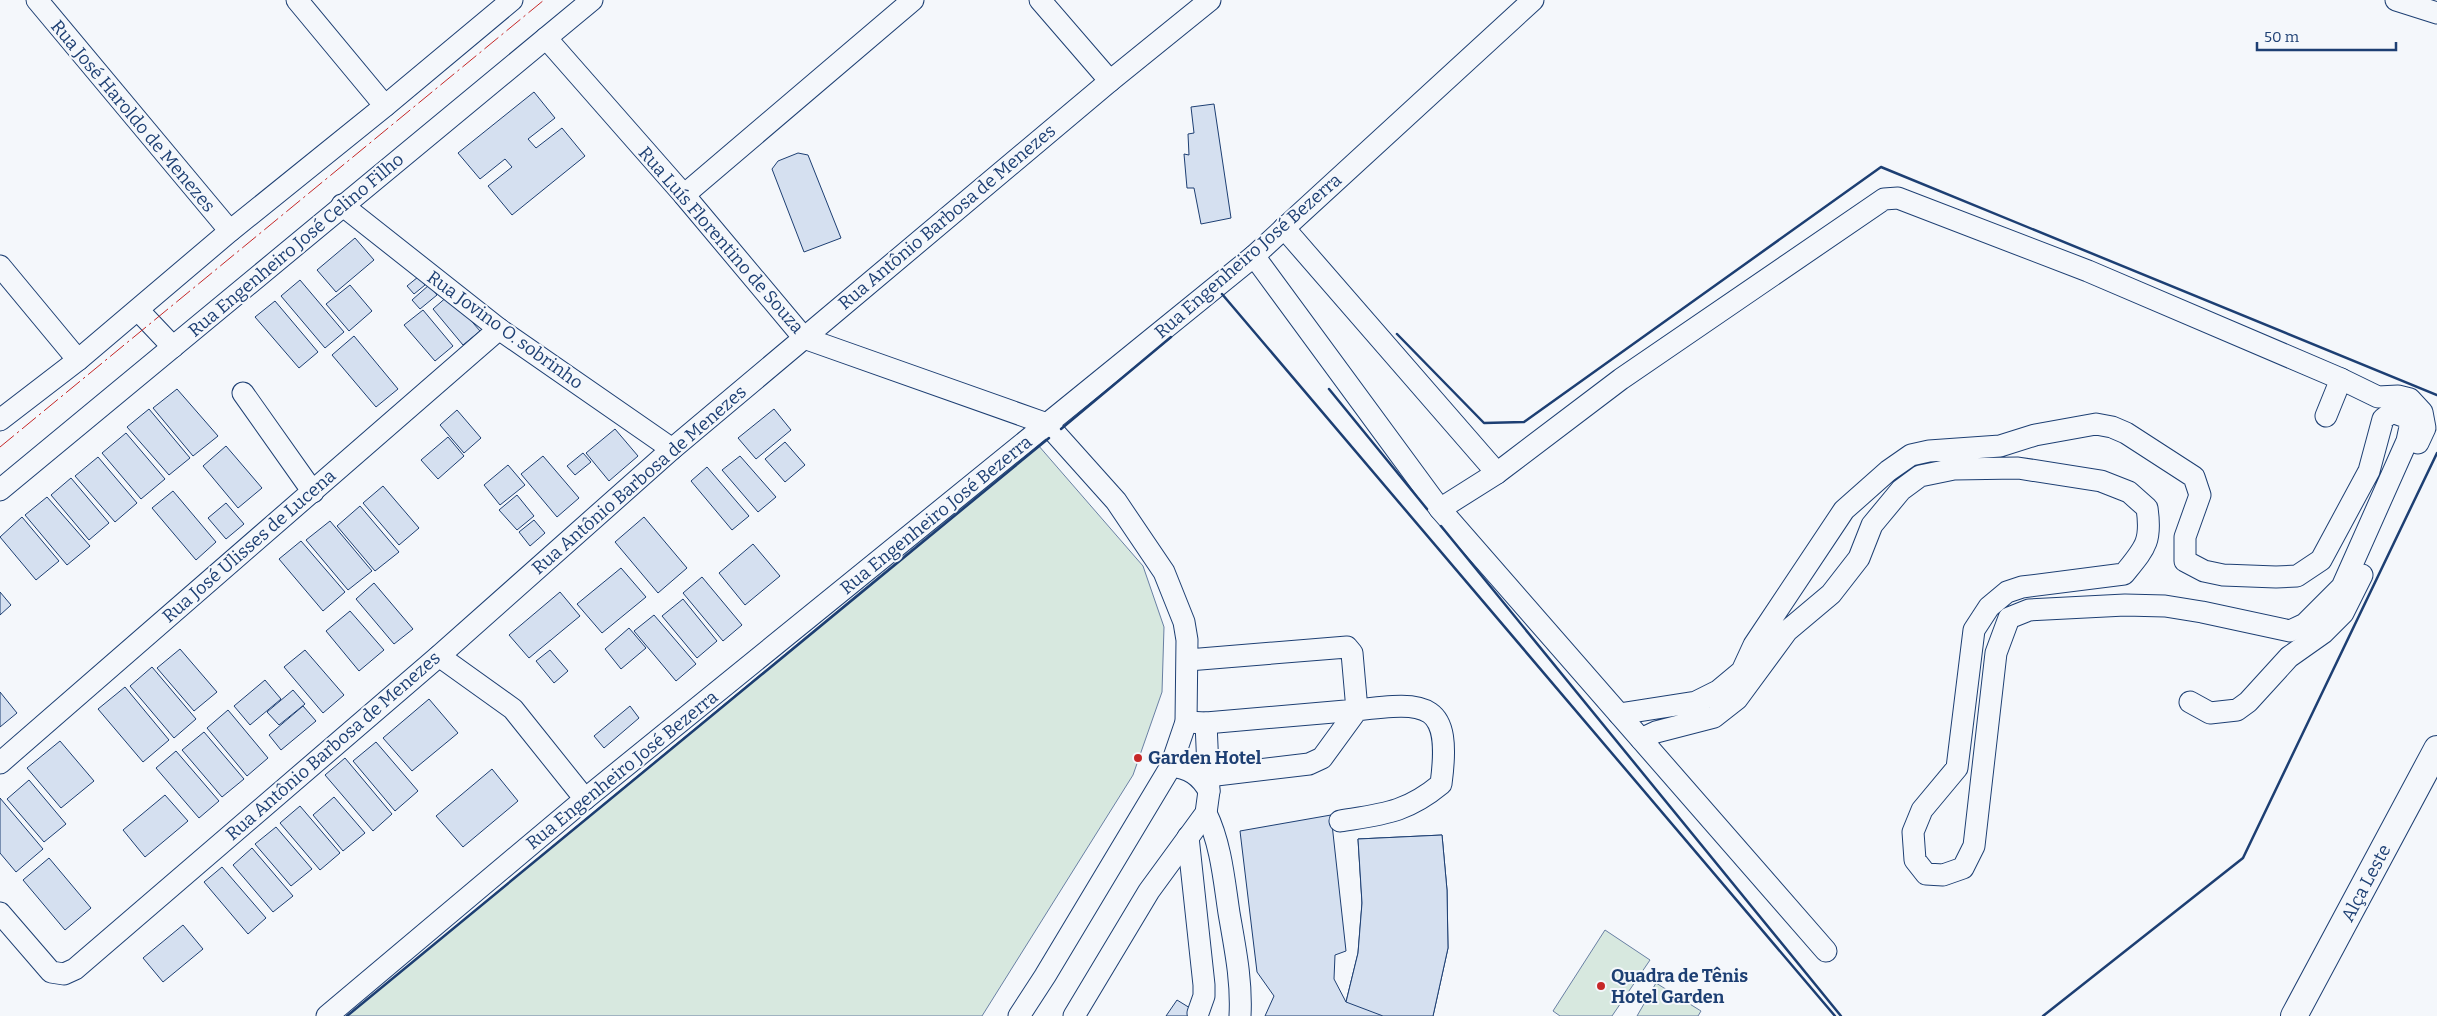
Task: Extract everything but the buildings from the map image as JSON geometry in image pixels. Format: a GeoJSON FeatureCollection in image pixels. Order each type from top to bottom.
{"type":"FeatureCollection","features":[{"type":"Feature","properties":{"kind":"main road","name":"Alça Leste"},"geometry":{"type":"LineString","coordinates":[[2294,1016],[2437,749]]}},
{"type":"Feature","properties":{"kind":"street","name":"Rua José Haroldo de Menezes"},"geometry":{"type":"LineString","coordinates":[[37,0],[230,231]]}},
{"type":"Feature","properties":{"kind":"street"},"geometry":{"type":"LineString","coordinates":[[297,0],[385,106]]}},
{"type":"Feature","properties":{"kind":"street"},"geometry":{"type":"LineString","coordinates":[[0,420],[78,360],[230,231],[385,106],[512,0]]}},
{"type":"Feature","properties":{"kind":"street","name":"Rua Engenheiro José Celino Filho"},"geometry":{"type":"LineString","coordinates":[[0,490],[592,0]]}},
{"type":"Feature","properties":{"kind":"street"},"geometry":{"type":"LineString","coordinates":[[684,195],[913,0]]}},
{"type":"Feature","properties":{"kind":"street"},"geometry":{"type":"LineString","coordinates":[[1040,0],[1110,80]]}},
{"type":"Feature","properties":{"kind":"street","name":"Rua Antônio Barbosa de Menezes"},"geometry":{"type":"LineString","coordinates":[[0,913],[51,972],[64,974],[75,969],[439,656],[672,449],[1110,80],[1210,0]]}},
{"type":"Feature","properties":{"kind":"street","name":"Rua Engenheiro José Bezerra"},"geometry":{"type":"LineString","coordinates":[[327,1016],[585,799],[1254,256],[1533,0]]}},
{"type":"Feature","properties":{"kind":"street"},"geometry":{"type":"LineString","coordinates":[[2396,0],[2437,13]]}},
{"type":"Feature","properties":{"kind":"street","name":"Rua Luís Florentino de Souza"},"geometry":{"type":"LineString","coordinates":[[546,38],[684,195],[804,338],[1047,424]]}},
{"type":"Feature","properties":{"kind":"street"},"geometry":{"type":"LineString","coordinates":[[1440,508],[1497,473],[1621,379],[1884,199],[1898,198],[2088,271],[2341,379],[2378,398],[2398,396],[2410,399],[2422,412],[2425,428],[2374,550],[2343,613],[2323,633],[2289,657],[2248,702],[2238,710],[2210,713],[2190,702]]}},
{"type":"Feature","properties":{"kind":"street","name":"Rua Jovino O. sobrinho"},"geometry":{"type":"LineString","coordinates":[[342,205],[499,329],[672,449]]}},
{"type":"Feature","properties":{"kind":"street"},"geometry":{"type":"LineString","coordinates":[[1284,228],[1497,473]]}},
{"type":"Feature","properties":{"kind":"street"},"geometry":{"type":"LineString","coordinates":[[1254,256],[1440,508],[1826,951]]}},
{"type":"Feature","properties":{"kind":"street"},"geometry":{"type":"LineString","coordinates":[[0,266],[78,360]]}},
{"type":"Feature","properties":{"kind":"street"},"geometry":{"type":"LineString","coordinates":[[138,310],[173,347]]}},
{"type":"Feature","properties":{"kind":"street","name":"Rua José Ulisses de Lucena"},"geometry":{"type":"LineString","coordinates":[[0,763],[499,329]]}},
{"type":"Feature","properties":{"kind":"street"},"geometry":{"type":"LineString","coordinates":[[2326,416],[2341,379]]}},
{"type":"Feature","properties":{"kind":"street"},"geometry":{"type":"LineString","coordinates":[[243,394],[313,492]]}},
{"type":"Feature","properties":{"kind":"street"},"geometry":{"type":"LineString","coordinates":[[1620,714],[1696,702],[1718,690],[1742,671],[1754,645],[1844,510],[1911,455],[1929,451],[2000,446],[2035,435],[2096,424],[2112,427],[2126,433],[2194,477],[2200,495],[2185,537],[2185,561],[2204,571],[2223,575],[2297,576],[2321,560],[2369,471],[2383,419],[2392,412],[2408,418],[2410,426],[2407,441],[2342,587],[2305,624],[2290,631],[2165,606],[2125,605],[2029,610],[2009,618],[1996,653],[1974,846],[1962,868],[1943,875],[1926,874],[1915,860],[1913,832],[1922,810],[1957,768],[1974,630],[1989,607],[2007,592],[2022,586],[2124,574],[2141,552],[2150,530],[2147,508],[2129,492],[2101,481],[2018,468],[1954,469],[1920,476],[1901,490],[1872,525],[1859,558],[1831,594],[1787,631],[1737,699],[1714,716],[1656,732],[1642,739]]}},
{"type":"Feature","properties":{"kind":"street"},"geometry":{"type":"LineString","coordinates":[[1047,424],[1116,501],[1164,572],[1184,622],[1196,722],[1209,784],[1206,813],[1149,891],[1074,1016]]}},
{"type":"Feature","properties":{"kind":"street"},"geometry":{"type":"LineString","coordinates":[[1171,766],[1185,768],[1209,784],[1309,764],[1322,758],[1357,710],[1352,653],[1347,647],[1188,660]]}},
{"type":"Feature","properties":{"kind":"street"},"geometry":{"type":"LineString","coordinates":[[439,656],[513,709],[585,799]]}},
{"type":"Feature","properties":{"kind":"street"},"geometry":{"type":"LineString","coordinates":[[1196,722],[1396,706],[1419,707],[1433,714],[1441,728],[1444,759],[1441,784],[1422,800],[1397,811],[1340,820]]}},
{"type":"Feature","properties":{"kind":"street"},"geometry":{"type":"LineString","coordinates":[[1019,1016],[1046,976],[1196,722]]}},
{"type":"Feature","properties":{"kind":"street"},"geometry":{"type":"LineString","coordinates":[[1206,813],[1214,828],[1225,887],[1241,992],[1240,1016]]}},
{"type":"Feature","properties":{"kind":"street"},"geometry":{"type":"LineString","coordinates":[[1188,837],[1204,985],[1204,996],[1198,1013]]}},
{"type":"Feature","properties":{"kind":"shaded area"},"geometry":{"type":"Polygon","coordinates":[[[1038,445],[1143,566],[1164,627],[1162,692],[1133,775],[982,1016],[347,1016],[1038,445]]]}},
{"type":"Feature","properties":{"kind":"shaded area","name":"Quadra de Tênis Hotel Garden"},"geometry":{"type":"Polygon","coordinates":[[[1605,930],[1650,960],[1612,1016],[1560,1016],[1553,1011],[1605,930]]]}},
{"type":"Feature","properties":{"kind":"shaded area","name":"Quadra de Tênis Hotel Garden"},"geometry":{"type":"Polygon","coordinates":[[[1656,983],[1701,1011],[1698,1016],[1637,1016],[1656,983]]]}},
{"type":"Feature","properties":{"kind":"wall"},"geometry":{"type":"LineString","coordinates":[[1397,334],[1484,423],[1524,422],[1881,167],[2437,395]]}},
{"type":"Feature","properties":{"kind":"wall"},"geometry":{"type":"LineString","coordinates":[[1222,294],[1835,1016]]}},
{"type":"Feature","properties":{"kind":"wall"},"geometry":{"type":"LineString","coordinates":[[1061,429],[1171,337]]}},
{"type":"Feature","properties":{"kind":"wall"},"geometry":{"type":"LineString","coordinates":[[1329,389],[1427,509]]}},
{"type":"Feature","properties":{"kind":"wall"},"geometry":{"type":"LineString","coordinates":[[347,1016],[1049,438]]}},
{"type":"Feature","properties":{"kind":"wall"},"geometry":{"type":"LineString","coordinates":[[2043,1016],[2243,858],[2437,453]]}},
{"type":"Feature","properties":{"kind":"wall"},"geometry":{"type":"LineString","coordinates":[[1441,526],[1841,1016]]}},
{"type":"Feature","properties":{"kind":"power"},"geometry":{"type":"LineString","coordinates":[[0,447],[544,0]]}},
{"type":"Feature","properties":{"kind":"place","name":"Garden Hotel"},"geometry":{"type":"Point","coordinates":[1138,758]}},
{"type":"Feature","properties":{"kind":"place","name":"Quadra de Tênis Hotel Garden"},"geometry":{"type":"Point","coordinates":[1601,986]}}]}
